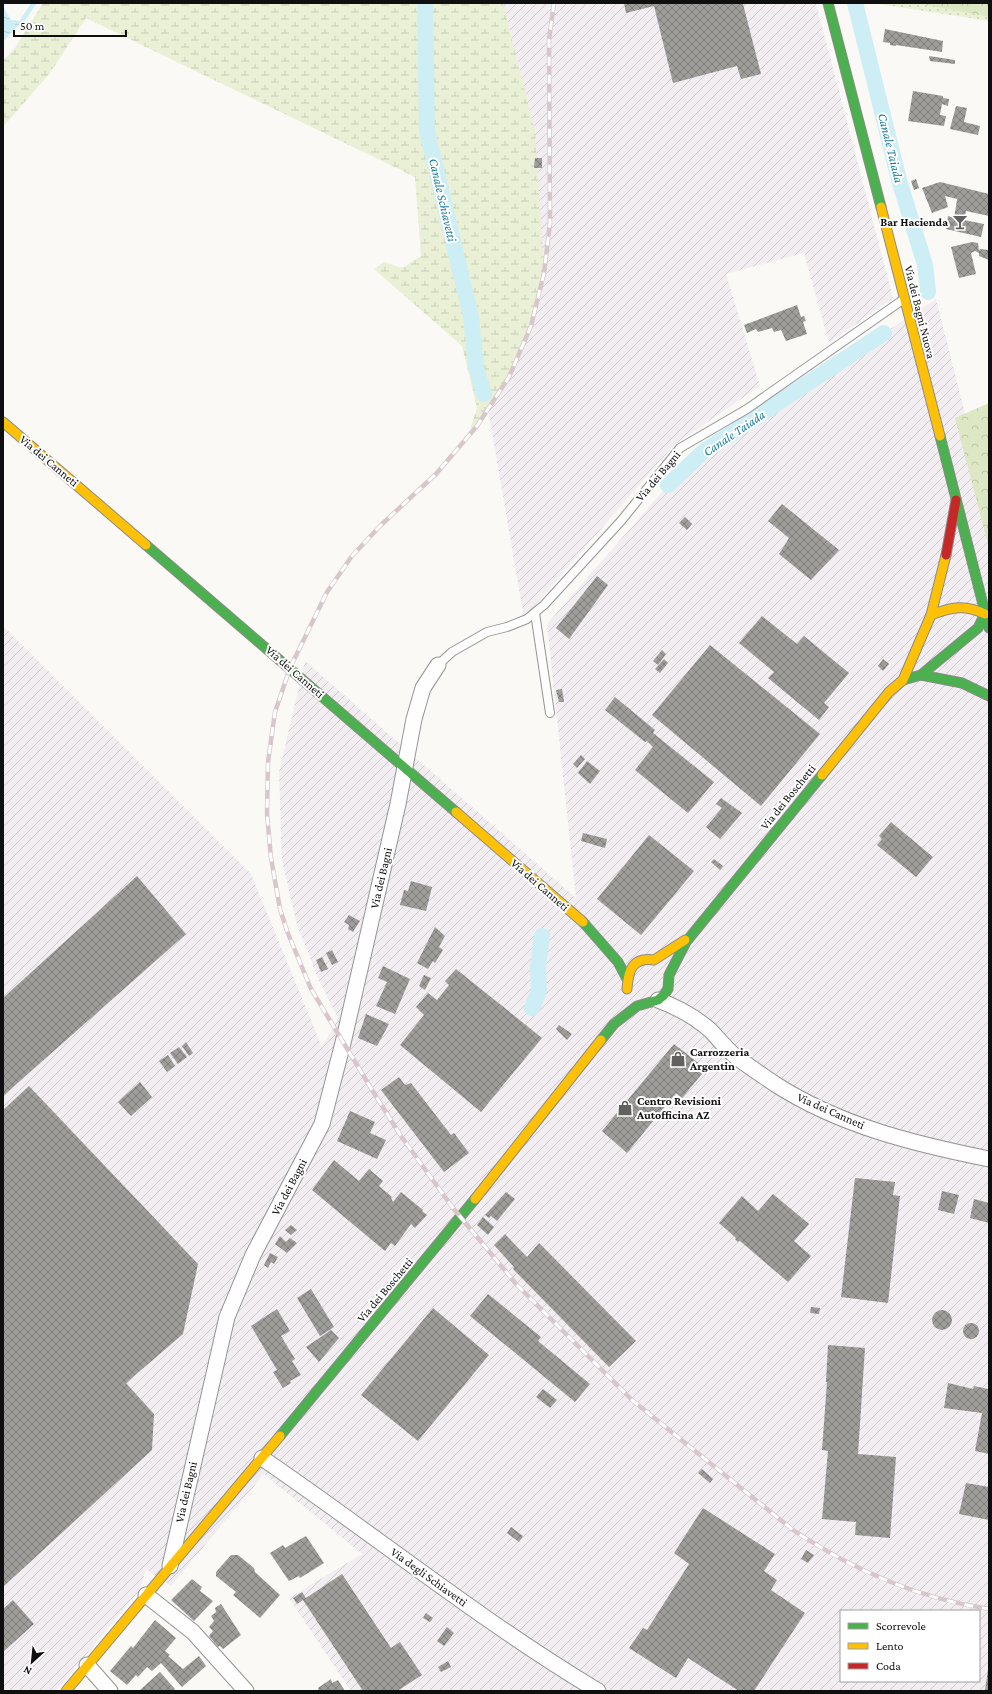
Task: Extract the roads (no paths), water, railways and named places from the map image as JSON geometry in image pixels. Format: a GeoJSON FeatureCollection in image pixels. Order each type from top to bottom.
{"type":"FeatureCollection","features":[{"type":"Feature","properties":{"kind":"street","name":"Via dei Bagni Nuova"},"geometry":{"type":"LineString","coordinates":[[828,3],[989,628]]}},
{"type":"Feature","properties":{"kind":"street","name":"Via dei Canneti"},"geometry":{"type":"LineString","coordinates":[[3,422],[586,924],[612,940]]}},
{"type":"Feature","properties":{"kind":"street","name":"Via dei Boschetti"},"geometry":{"type":"LineString","coordinates":[[903,680],[931,615],[944,566],[956,500]]}},
{"type":"Feature","properties":{"kind":"street"},"geometry":{"type":"LineString","coordinates":[[931,615],[957,606],[972,607],[985,614]]}},
{"type":"Feature","properties":{"kind":"street","name":"Via dei Boschetti"},"geometry":{"type":"LineString","coordinates":[[614,1024],[637,1006],[652,1001],[668,989],[669,978],[680,952],[694,932],[889,692],[903,680],[921,675],[978,628],[985,614]]}},
{"type":"Feature","properties":{"kind":"street","name":"Via dei Bagni"},"geometry":{"type":"LineString","coordinates":[[66,1691],[169,1566],[227,1317],[253,1255],[322,1124],[345,1035],[396,811],[414,719],[423,688],[438,666]]}},
{"type":"Feature","properties":{"kind":"street","name":"Via dei Boschetti"},"geometry":{"type":"LineString","coordinates":[[921,675],[962,683],[989,696]]}},
{"type":"Feature","properties":{"kind":"street","name":"Via dei Canneti"},"geometry":{"type":"LineString","coordinates":[[586,924],[618,962],[627,983]]}},
{"type":"Feature","properties":{"kind":"street","name":"Via dei Boschetti"},"geometry":{"type":"LineString","coordinates":[[654,960],[674,948],[694,932]]}},
{"type":"Feature","properties":{"kind":"street"},"geometry":{"type":"LineString","coordinates":[[632,953],[641,960]]}},
{"type":"Feature","properties":{"kind":"street"},"geometry":{"type":"LineString","coordinates":[[626,997],[630,968],[641,960],[654,960],[666,968],[669,978]]}},
{"type":"Feature","properties":{"kind":"street","name":"Via dei Canneti"},"geometry":{"type":"LineString","coordinates":[[669,978],[680,1001],[695,1019],[735,1056],[810,1105],[855,1124],[896,1137],[933,1148],[989,1159]]}},
{"type":"Feature","properties":{"kind":"street"},"geometry":{"type":"LineString","coordinates":[[627,983],[635,997],[652,1001]]}},
{"type":"Feature","properties":{"kind":"street","name":"Via dei Canneti"},"geometry":{"type":"LineString","coordinates":[[652,1001],[674,1006],[695,1019]]}},
{"type":"Feature","properties":{"kind":"street","name":"Via dei Boschetti"},"geometry":{"type":"LineString","coordinates":[[169,1566],[262,1458],[461,1217],[614,1024],[623,1006]]}},
{"type":"Feature","properties":{"kind":"street","name":"Via degli Schiavetti"},"geometry":{"type":"LineString","coordinates":[[262,1458],[454,1596],[563,1670],[598,1691]]}},
{"type":"Feature","properties":{"kind":"street"},"geometry":{"type":"LineString","coordinates":[[146,1595],[193,1632],[246,1691]]}},
{"type":"Feature","properties":{"kind":"street"},"geometry":{"type":"LineString","coordinates":[[87,1665],[110,1691]]}},
{"type":"Feature","properties":{"kind":"lane","name":"Via dei Bagni"},"geometry":{"type":"LineString","coordinates":[[438,666],[452,652],[486,632],[507,627],[528,619],[544,605],[621,521],[680,448],[747,409],[904,299]]}},
{"type":"Feature","properties":{"kind":"lane"},"geometry":{"type":"LineString","coordinates":[[535,613],[550,713]]}},
{"type":"Feature","properties":{"kind":"water"},"geometry":{"type":"Polygon","coordinates":[[[3,6],[11,20],[22,21],[3,42],[3,6]]]}},
{"type":"Feature","properties":{"kind":"waterway"},"geometry":{"type":"LineString","coordinates":[[22,21],[34,3]]}},
{"type":"Feature","properties":{"kind":"waterway","name":"Canale Schiavetti"},"geometry":{"type":"LineString","coordinates":[[425,3],[427,131],[471,317],[476,367],[484,394]]}},
{"type":"Feature","properties":{"kind":"waterway","name":"Canale Taiada"},"geometry":{"type":"LineString","coordinates":[[855,3],[899,180],[925,265],[928,292]]}},
{"type":"Feature","properties":{"kind":"waterway","name":"Canale Taiada"},"geometry":{"type":"LineString","coordinates":[[668,485],[703,452],[884,333]]}},
{"type":"Feature","properties":{"kind":"waterway","name":"Canale Schiavetti"},"geometry":{"type":"LineString","coordinates":[[532,1008],[539,991],[538,967],[542,936]]}},
{"type":"Feature","properties":{"kind":"railway"},"geometry":{"type":"LineString","coordinates":[[554,3],[549,40],[550,223],[544,273],[531,326],[509,377],[477,426],[436,474],[381,525],[352,556],[327,592],[290,668],[275,712],[268,762],[267,814],[271,858],[280,909],[287,931],[311,989],[401,1136],[453,1208],[517,1285],[632,1400],[793,1530],[839,1558],[862,1570],[911,1590],[936,1598],[989,1609]]}},
{"type":"Feature","properties":{"kind":"place","name":"Bar Hacienda"},"geometry":{"type":"Point","coordinates":[960,222]}},
{"type":"Feature","properties":{"kind":"place","name":"Carrozzeria Argentin"},"geometry":{"type":"Point","coordinates":[678,1059]}},
{"type":"Feature","properties":{"kind":"place","name":"Centro Revisioni Autofficina AZ"},"geometry":{"type":"Point","coordinates":[625,1108]}}]}
